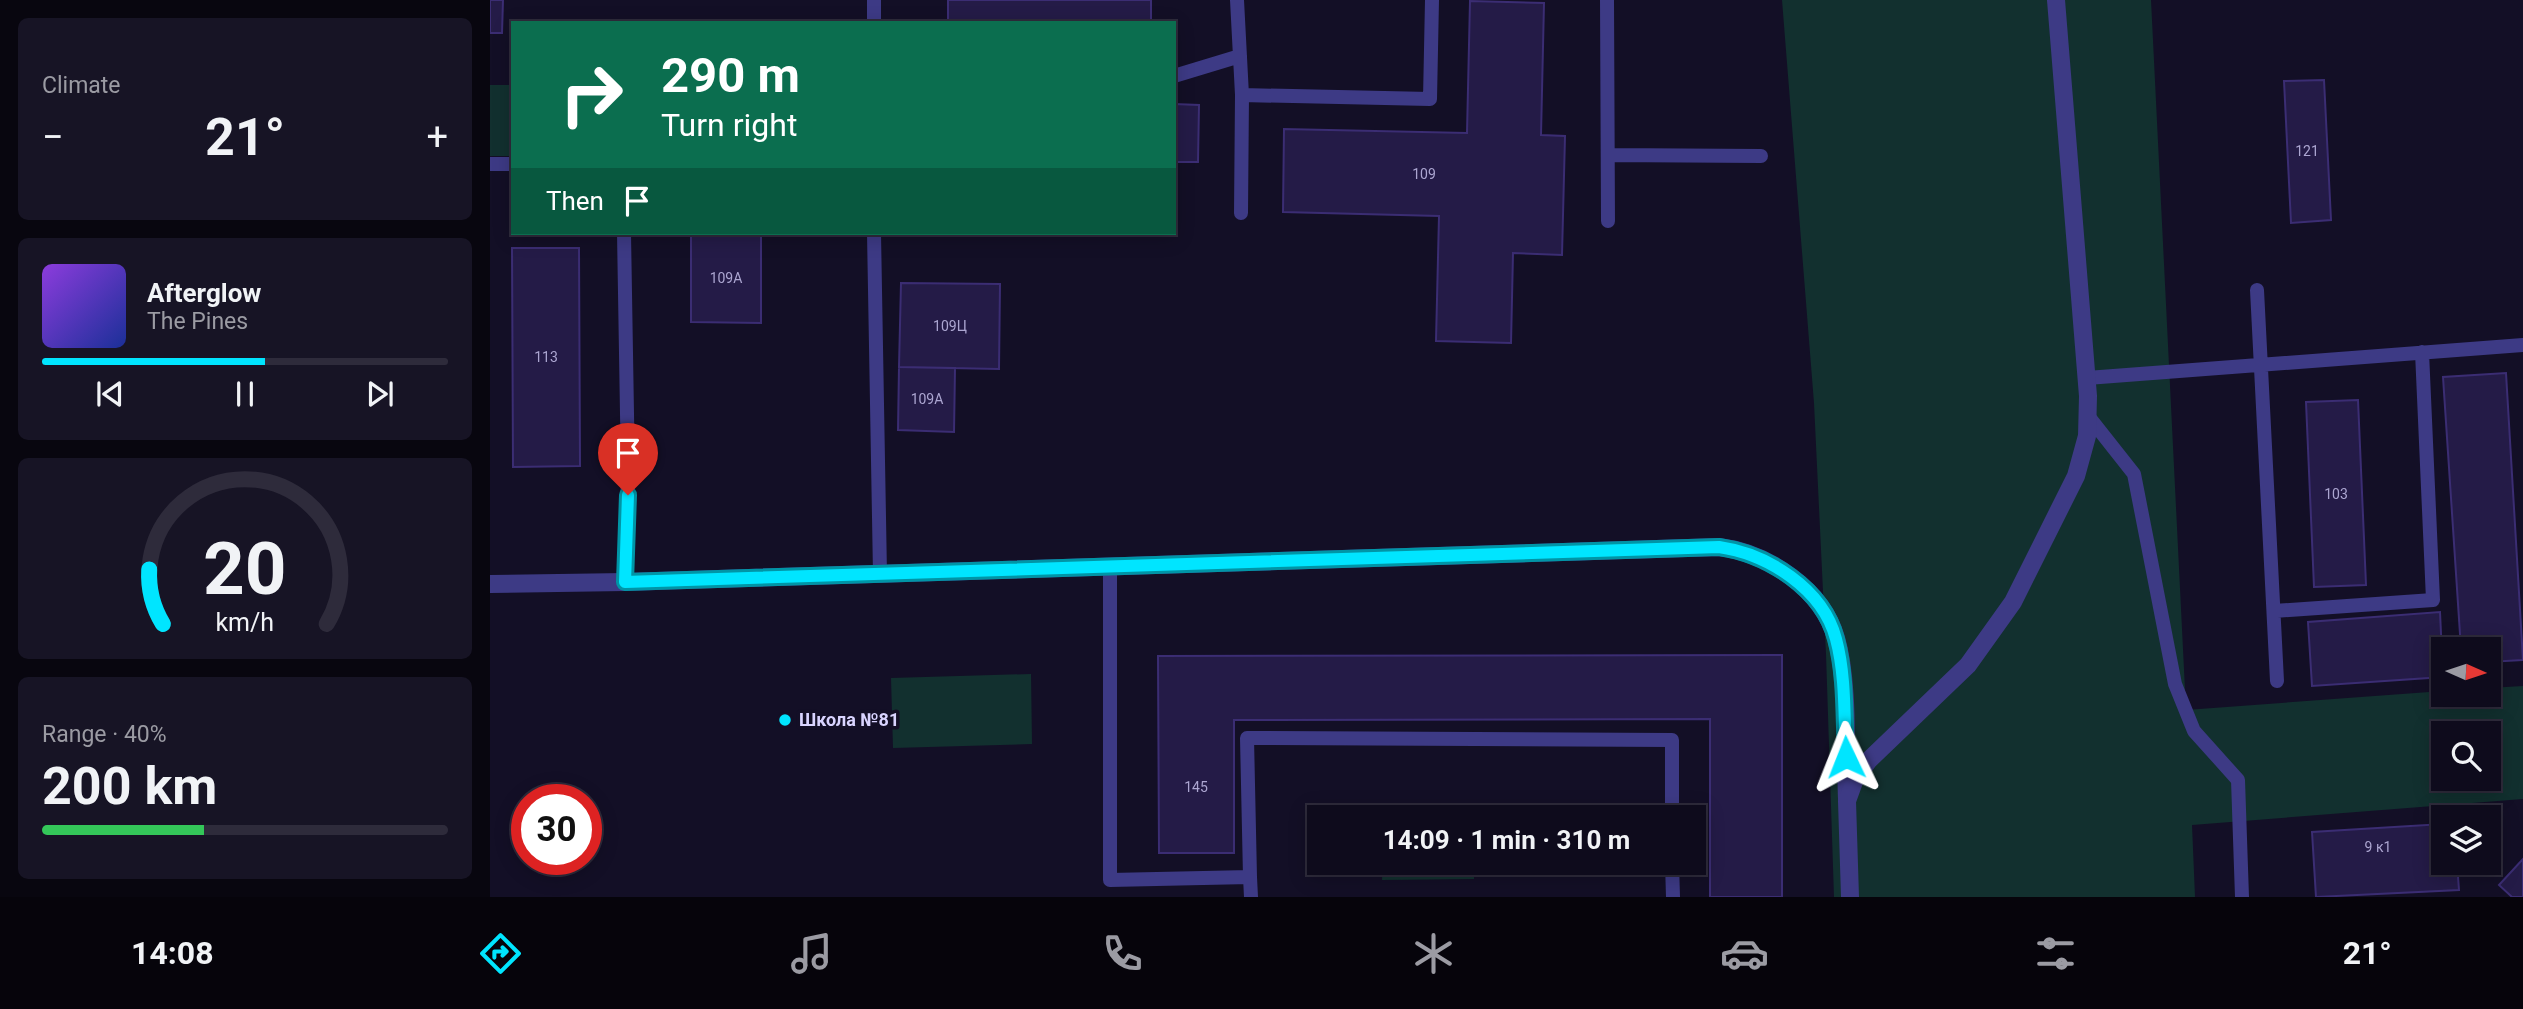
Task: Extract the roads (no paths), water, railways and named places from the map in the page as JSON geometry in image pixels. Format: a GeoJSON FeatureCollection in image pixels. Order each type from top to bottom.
{"type":"FeatureCollection","features":[{"type":"Feature","properties":{"kind":"street"},"geometry":{"type":"LineString","coordinates":[[1847,801],[1855,779],[1869,761],[1951,683],[2001,622],[2024,583],[2076,476],[2087,436],[2087,378],[2056,0]]}},
{"type":"Feature","properties":{"kind":"street"},"geometry":{"type":"LineString","coordinates":[[490,584],[1719,547],[1751,553],[1771,562],[1796,581],[1818,605],[1835,635],[1842,674],[1850,897]]}},
{"type":"Feature","properties":{"kind":"lane"},"geometry":{"type":"LineString","coordinates":[[874,0],[874,21]]}},
{"type":"Feature","properties":{"kind":"lane"},"geometry":{"type":"LineString","coordinates":[[1237,0],[1242,95],[1241,213]]}},
{"type":"Feature","properties":{"kind":"lane"},"geometry":{"type":"LineString","coordinates":[[1242,95],[1430,99],[1432,0]]}},
{"type":"Feature","properties":{"kind":"lane"},"geometry":{"type":"LineString","coordinates":[[1607,0],[1608,221]]}},
{"type":"Feature","properties":{"kind":"lane"},"geometry":{"type":"LineString","coordinates":[[1176,75],[1240,56]]}},
{"type":"Feature","properties":{"kind":"lane"},"geometry":{"type":"LineString","coordinates":[[1608,155],[1761,156]]}},
{"type":"Feature","properties":{"kind":"lane"},"geometry":{"type":"LineString","coordinates":[[490,164],[511,164]]}},
{"type":"Feature","properties":{"kind":"lane"},"geometry":{"type":"LineString","coordinates":[[624,235],[628,473],[625,582]]}},
{"type":"Feature","properties":{"kind":"lane"},"geometry":{"type":"LineString","coordinates":[[874,235],[880,574]]}},
{"type":"Feature","properties":{"kind":"lane"},"geometry":{"type":"LineString","coordinates":[[2257,289],[2277,681]]}},
{"type":"Feature","properties":{"kind":"lane"},"geometry":{"type":"LineString","coordinates":[[2087,378],[2523,345]]}},
{"type":"Feature","properties":{"kind":"lane"},"geometry":{"type":"LineString","coordinates":[[2274,611],[2433,600],[2422,352]]}},
{"type":"Feature","properties":{"kind":"lane"},"geometry":{"type":"LineString","coordinates":[[2089,417],[2134,474],[2175,684],[2194,731],[2238,780],[2242,897]]}},
{"type":"Feature","properties":{"kind":"lane"},"geometry":{"type":"LineString","coordinates":[[1110,566],[1110,880],[1250,877]]}},
{"type":"Feature","properties":{"kind":"lane"},"geometry":{"type":"LineString","coordinates":[[1251,897],[1247,738],[1672,740],[1672,805]]}},
{"type":"Feature","properties":{"kind":"lane"},"geometry":{"type":"LineString","coordinates":[[1672,875],[1672,897]]}},
{"type":"Feature","properties":{"kind":"place","name":"Школа №81"},"geometry":{"type":"Point","coordinates":[785,720]}}]}
